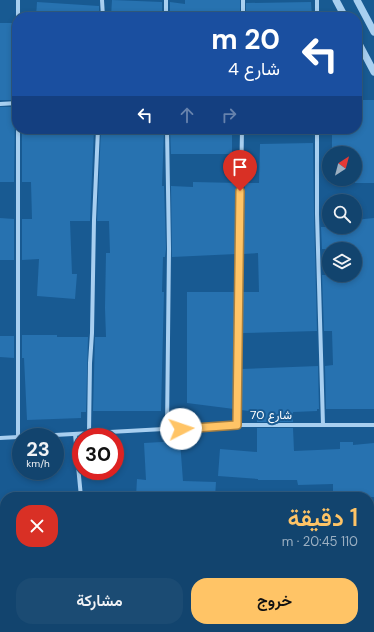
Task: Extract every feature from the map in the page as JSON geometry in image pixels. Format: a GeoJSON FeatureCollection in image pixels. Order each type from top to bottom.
{"type":"FeatureCollection","features":[{"type":"Feature","properties":{"kind":"street"},"geometry":{"type":"LineString","coordinates":[[18,0],[18,12]]}},
{"type":"Feature","properties":{"kind":"street"},"geometry":{"type":"LineString","coordinates":[[102,0],[103,12]]}},
{"type":"Feature","properties":{"kind":"street"},"geometry":{"type":"LineString","coordinates":[[166,0],[166,12]]}},
{"type":"Feature","properties":{"kind":"street"},"geometry":{"type":"LineString","coordinates":[[243,0],[243,12]]}},
{"type":"Feature","properties":{"kind":"street"},"geometry":{"type":"LineString","coordinates":[[317,0],[317,12]]}},
{"type":"Feature","properties":{"kind":"street"},"geometry":{"type":"LineString","coordinates":[[336,0],[342,12]]}},
{"type":"Feature","properties":{"kind":"street"},"geometry":{"type":"LineString","coordinates":[[357,0],[374,32]]}},
{"type":"Feature","properties":{"kind":"street"},"geometry":{"type":"LineString","coordinates":[[362,49],[374,72]]}},
{"type":"Feature","properties":{"kind":"street"},"geometry":{"type":"LineString","coordinates":[[0,104],[12,104]]}},
{"type":"Feature","properties":{"kind":"street"},"geometry":{"type":"LineString","coordinates":[[18,134],[18,428]]}},
{"type":"Feature","properties":{"kind":"street"},"geometry":{"type":"LineString","coordinates":[[89,428],[94,220],[98,134]]}},
{"type":"Feature","properties":{"kind":"street"},"geometry":{"type":"LineString","coordinates":[[166,134],[169,249],[167,430]]}},
{"type":"Feature","properties":{"kind":"street"},"geometry":{"type":"LineString","coordinates":[[237,425],[242,134]]}},
{"type":"Feature","properties":{"kind":"street"},"geometry":{"type":"LineString","coordinates":[[317,134],[317,214],[323,425]]}},
{"type":"Feature","properties":{"kind":"street","name":"شارع 70"},"geometry":{"type":"LineString","coordinates":[[124,432],[237,425],[374,425]]}},
{"type":"Feature","properties":{"kind":"street","name":"شارع 70"},"geometry":{"type":"LineString","coordinates":[[0,438],[12,437]]}},
{"type":"Feature","properties":{"kind":"street"},"geometry":{"type":"LineString","coordinates":[[79,480],[81,492]]}},
{"type":"Feature","properties":{"kind":"building"},"geometry":{"type":"Polygon","coordinates":[[[112,0],[162,2],[162,12],[111,12],[112,0]]]}},
{"type":"Feature","properties":{"kind":"building"},"geometry":{"type":"Polygon","coordinates":[[[185,0],[240,0],[240,12],[170,12],[170,2],[185,4],[185,0]]]}},
{"type":"Feature","properties":{"kind":"building"},"geometry":{"type":"Polygon","coordinates":[[[37,2],[99,6],[99,12],[36,12],[37,2]]]}},
{"type":"Feature","properties":{"kind":"building"},"geometry":{"type":"Polygon","coordinates":[[[311,2],[312,12],[246,12],[246,3],[311,2]]]}},
{"type":"Feature","properties":{"kind":"building"},"geometry":{"type":"Polygon","coordinates":[[[0,23],[12,23],[12,100],[0,100],[0,23]]]}},
{"type":"Feature","properties":{"kind":"building"},"geometry":{"type":"Polygon","coordinates":[[[362,100],[374,100],[374,183],[362,183],[362,146],[332,146],[332,134],[362,134],[362,100]]]}},
{"type":"Feature","properties":{"kind":"building"},"geometry":{"type":"Polygon","coordinates":[[[0,107],[12,107],[12,134],[15,134],[14,182],[0,182],[0,107]]]}},
{"type":"Feature","properties":{"kind":"building"},"geometry":{"type":"Polygon","coordinates":[[[22,134],[94,134],[90,221],[70,221],[72,274],[77,274],[75,299],[37,296],[39,259],[22,260],[22,219],[32,219],[31,182],[22,182],[22,134]]]}},
{"type":"Feature","properties":{"kind":"building"},"geometry":{"type":"Polygon","coordinates":[[[101,134],[164,134],[162,186],[164,186],[166,249],[165,257],[163,257],[162,292],[164,292],[161,411],[93,411],[95,337],[106,337],[106,253],[110,253],[109,221],[97,221],[101,134]]]}},
{"type":"Feature","properties":{"kind":"building"},"geometry":{"type":"Polygon","coordinates":[[[170,134],[232,134],[232,154],[171,154],[170,134]]]}},
{"type":"Feature","properties":{"kind":"building"},"geometry":{"type":"Polygon","coordinates":[[[313,143],[317,331],[242,333],[243,292],[259,292],[258,253],[243,254],[245,183],[259,183],[260,144],[313,143]]]}},
{"type":"Feature","properties":{"kind":"building"},"geometry":{"type":"Polygon","coordinates":[[[193,182],[238,183],[236,254],[172,257],[171,186],[193,187],[193,182]]]}},
{"type":"Feature","properties":{"kind":"building"},"geometry":{"type":"Polygon","coordinates":[[[0,218],[14,219],[14,260],[0,260],[0,218]]]}},
{"type":"Feature","properties":{"kind":"building"},"geometry":{"type":"Polygon","coordinates":[[[374,218],[374,409],[326,409],[325,366],[333,365],[332,331],[324,331],[322,282],[362,282],[362,242],[322,242],[322,249],[321,227],[322,234],[362,234],[362,219],[374,218]]]}},
{"type":"Feature","properties":{"kind":"building"},"geometry":{"type":"Polygon","coordinates":[[[187,292],[236,292],[234,409],[187,403],[187,292]]]}},
{"type":"Feature","properties":{"kind":"building"},"geometry":{"type":"Polygon","coordinates":[[[22,335],[88,337],[86,412],[81,412],[81,418],[27,420],[24,358],[22,358],[22,335]]]}},
{"type":"Feature","properties":{"kind":"building"},"geometry":{"type":"Polygon","coordinates":[[[0,336],[14,336],[14,358],[0,357],[0,336]]]}},
{"type":"Feature","properties":{"kind":"building"},"geometry":{"type":"Polygon","coordinates":[[[318,366],[319,409],[317,409],[317,411],[293,412],[293,422],[257,422],[257,412],[241,410],[241,369],[318,366]]]}},
{"type":"Feature","properties":{"kind":"building"},"geometry":{"type":"Polygon","coordinates":[[[257,428],[293,428],[294,451],[340,449],[340,442],[353,442],[353,445],[374,443],[374,492],[333,492],[333,484],[298,485],[297,480],[258,480],[218,476],[220,449],[257,452],[257,428]]]}},
{"type":"Feature","properties":{"kind":"building"},"geometry":{"type":"Polygon","coordinates":[[[180,441],[183,481],[216,482],[215,492],[136,492],[137,479],[146,480],[144,443],[180,441]]]}},
{"type":"Feature","properties":{"kind":"route"},"geometry":{"type":"LineString","coordinates":[[181,429],[237,425],[240,191]]}}]}
